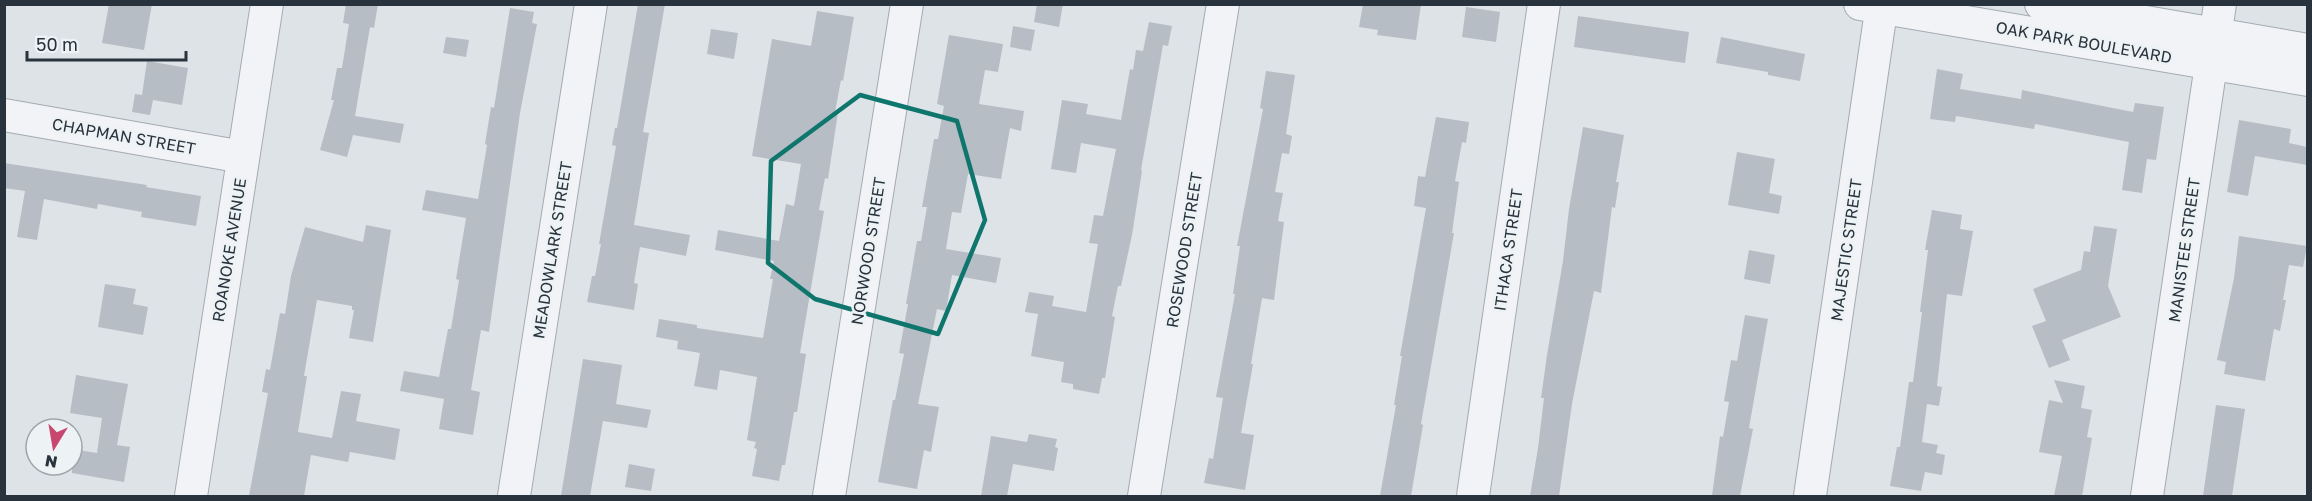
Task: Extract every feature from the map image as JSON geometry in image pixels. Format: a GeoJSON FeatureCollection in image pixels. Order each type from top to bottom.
{"type":"FeatureCollection","features":[{"type":"Feature","properties":{"kind":"street","name":"ROANOKE AVENUE"},"geometry":{"type":"LineString","coordinates":[[191,496],[267,4]]}},
{"type":"Feature","properties":{"kind":"street","name":"MEADOWLARK STREET"},"geometry":{"type":"LineString","coordinates":[[513,496],[591,4]]}},
{"type":"Feature","properties":{"kind":"street","name":"NORWOOD STREET"},"geometry":{"type":"LineString","coordinates":[[829,496],[907,4]]}},
{"type":"Feature","properties":{"kind":"street","name":"ROSEWOOD STREET"},"geometry":{"type":"LineString","coordinates":[[1144,496],[1223,4]]}},
{"type":"Feature","properties":{"kind":"street","name":"ITHACA STREET"},"geometry":{"type":"LineString","coordinates":[[1473,496],[1544,4]]}},
{"type":"Feature","properties":{"kind":"street","name":"OAK PARK BOULEVARD"},"geometry":{"type":"LineString","coordinates":[[2041,4],[2307,50]]}},
{"type":"Feature","properties":{"kind":"street","name":"OAK PARK BOULEVARD"},"geometry":{"type":"LineString","coordinates":[[1875,6],[2216,34],[2307,80]]}},
{"type":"Feature","properties":{"kind":"street","name":"MAJESTIC STREET"},"geometry":{"type":"LineString","coordinates":[[1810,496],[1875,6]]}},
{"type":"Feature","properties":{"kind":"street","name":"MANISTEE STREET"},"geometry":{"type":"LineString","coordinates":[[2147,496],[2216,34]]}},
{"type":"Feature","properties":{"kind":"street","name":"CHAPMAN STREET"},"geometry":{"type":"LineString","coordinates":[[4,115],[243,156]]}},
{"type":"Feature","properties":{"kind":"highlighted area"},"geometry":{"type":"Polygon","coordinates":[[[860,95],[957,121],[985,220],[938,334],[815,299],[768,263],[771,161],[860,95]]]}},
{"type":"Feature","properties":{"kind":"building"},"geometry":{"type":"Polygon","coordinates":[[[109,4],[152,4],[144,50],[102,43],[109,4]]]}},
{"type":"Feature","properties":{"kind":"building"},"geometry":{"type":"Polygon","coordinates":[[[346,4],[378,4],[374,28],[370,27],[355,116],[404,124],[400,143],[353,135],[347,157],[320,150],[334,100],[331,100],[337,68],[342,68],[349,24],[343,23],[346,4]]]}},
{"type":"Feature","properties":{"kind":"building"},"geometry":{"type":"Polygon","coordinates":[[[638,4],[665,4],[643,132],[649,133],[634,225],[690,235],[686,256],[640,247],[634,283],[638,284],[634,310],[587,302],[601,244],[599,244],[616,146],[612,145],[615,128],[617,128],[638,4]]]}},
{"type":"Feature","properties":{"kind":"building"},"geometry":{"type":"Polygon","coordinates":[[[1037,4],[1063,4],[1059,27],[1034,22],[1037,4]]]}},
{"type":"Feature","properties":{"kind":"building"},"geometry":{"type":"Polygon","coordinates":[[[1363,4],[1421,4],[1416,40],[1377,35],[1378,30],[1359,27],[1363,4]]]}},
{"type":"Feature","properties":{"kind":"building"},"geometry":{"type":"Polygon","coordinates":[[[1466,7],[1500,12],[1496,42],[1462,37],[1466,7]]]}},
{"type":"Feature","properties":{"kind":"building"},"geometry":{"type":"Polygon","coordinates":[[[510,8],[534,12],[532,23],[537,24],[520,113],[489,332],[481,330],[471,390],[480,392],[473,435],[439,429],[444,399],[400,391],[404,371],[439,377],[448,329],[451,329],[466,218],[422,210],[426,190],[478,199],[491,107],[494,108],[510,8]]]}},
{"type":"Feature","properties":{"kind":"building"},"geometry":{"type":"Polygon","coordinates":[[[817,11],[854,17],[835,112],[838,112],[828,179],[825,178],[819,210],[824,211],[800,353],[806,354],[797,412],[794,412],[785,465],[782,465],[779,481],[752,476],[757,449],[754,448],[756,442],[747,440],[757,377],[720,370],[717,390],[694,386],[700,353],[677,349],[678,341],[656,337],[659,319],[697,325],[697,328],[763,338],[774,261],[715,250],[718,230],[779,241],[786,204],[794,206],[801,164],[752,156],[772,39],[811,46],[817,11]]]}},
{"type":"Feature","properties":{"kind":"building"},"geometry":{"type":"Polygon","coordinates":[[[1578,16],[1689,32],[1685,63],[1574,47],[1578,16]]]}},
{"type":"Feature","properties":{"kind":"building"},"geometry":{"type":"Polygon","coordinates":[[[1149,22],[1172,26],[1168,46],[1163,45],[1132,235],[1121,286],[1118,286],[1105,378],[1102,378],[1099,394],[1073,389],[1073,384],[1061,382],[1064,362],[1031,356],[1038,314],[1025,312],[1029,292],[1054,296],[1052,306],[1086,312],[1098,244],[1089,243],[1094,215],[1103,216],[1116,149],[1081,143],[1076,173],[1051,169],[1062,100],[1088,104],[1086,114],[1121,120],[1130,69],[1133,70],[1136,50],[1143,51],[1149,22]]]}},
{"type":"Feature","properties":{"kind":"building"},"geometry":{"type":"Polygon","coordinates":[[[1013,26],[1035,30],[1031,51],[1010,47],[1013,26]]]}},
{"type":"Feature","properties":{"kind":"building"},"geometry":{"type":"Polygon","coordinates":[[[711,29],[738,33],[734,59],[707,54],[711,29]]]}},
{"type":"Feature","properties":{"kind":"building"},"geometry":{"type":"Polygon","coordinates":[[[949,35],[1003,44],[998,72],[985,70],[979,104],[1024,111],[1021,131],[1010,128],[1001,179],[968,174],[961,213],[952,212],[946,249],[1001,258],[996,283],[952,275],[946,311],[937,309],[918,404],[939,407],[931,452],[924,450],[917,489],[878,482],[904,354],[899,353],[917,241],[921,241],[927,207],[922,207],[934,139],[938,139],[944,106],[937,104],[949,35]]]}},
{"type":"Feature","properties":{"kind":"building"},"geometry":{"type":"Polygon","coordinates":[[[446,37],[469,40],[466,57],[443,53],[446,37]]]}},
{"type":"Feature","properties":{"kind":"building"},"geometry":{"type":"Polygon","coordinates":[[[1721,37],[1805,54],[1800,81],[1768,75],[1768,72],[1716,63],[1721,37]]]}},
{"type":"Feature","properties":{"kind":"building"},"geometry":{"type":"Polygon","coordinates":[[[147,61],[188,68],[182,105],[153,100],[150,115],[132,112],[135,94],[142,95],[147,61]]]}},
{"type":"Feature","properties":{"kind":"building"},"geometry":{"type":"Polygon","coordinates":[[[1937,69],[1963,74],[1960,89],[2021,99],[2022,90],[2133,112],[2135,103],[2164,107],[2156,160],[2147,159],[2142,193],[2122,190],[2129,142],[2035,124],[2034,129],[1956,116],[1955,122],[1930,119],[1937,69]]]}},
{"type":"Feature","properties":{"kind":"building"},"geometry":{"type":"Polygon","coordinates":[[[1266,71],[1295,75],[1286,134],[1292,136],[1289,154],[1282,153],[1275,192],[1283,193],[1278,221],[1284,222],[1274,300],[1262,298],[1241,433],[1254,435],[1245,490],[1204,483],[1209,458],[1213,459],[1223,398],[1216,397],[1235,294],[1233,294],[1240,246],[1237,246],[1263,109],[1260,108],[1266,71]]]}},
{"type":"Feature","properties":{"kind":"building"},"geometry":{"type":"Polygon","coordinates":[[[1436,117],[1469,122],[1466,143],[1462,142],[1455,181],[1459,182],[1452,233],[1454,233],[1411,496],[1380,496],[1396,405],[1394,405],[1402,356],[1400,356],[1426,208],[1414,206],[1418,176],[1425,177],[1436,117]]]}},
{"type":"Feature","properties":{"kind":"building"},"geometry":{"type":"Polygon","coordinates":[[[2239,120],[2291,129],[2289,143],[2307,147],[2307,165],[2255,156],[2248,196],[2227,192],[2239,120]]]}},
{"type":"Feature","properties":{"kind":"building"},"geometry":{"type":"Polygon","coordinates":[[[1583,127],[1624,135],[1616,182],[1619,182],[1615,208],[1612,207],[1601,293],[1594,291],[1572,404],[1559,496],[1530,496],[1538,448],[1544,398],[1541,398],[1547,355],[1583,127]]]}},
{"type":"Feature","properties":{"kind":"building"},"geometry":{"type":"Polygon","coordinates":[[[1737,152],[1775,159],[1769,193],[1782,196],[1779,214],[1728,205],[1737,152]]]}},
{"type":"Feature","properties":{"kind":"building"},"geometry":{"type":"Polygon","coordinates":[[[4,163],[147,185],[146,187],[201,196],[196,226],[141,217],[142,212],[98,204],[97,209],[44,199],[37,240],[17,237],[25,191],[4,188],[4,163]]]}},
{"type":"Feature","properties":{"kind":"building"},"geometry":{"type":"Polygon","coordinates":[[[1932,210],[1962,215],[1960,229],[1973,231],[1962,296],[1947,294],[1937,386],[1942,387],[1939,406],[1927,404],[1922,442],[1938,445],[1936,453],[1945,455],[1942,475],[1925,472],[1921,491],[1890,486],[1897,447],[1900,447],[1909,382],[1913,382],[1928,250],[1925,250],[1932,210]]]}},
{"type":"Feature","properties":{"kind":"building"},"geometry":{"type":"Polygon","coordinates":[[[366,225],[391,230],[373,342],[349,338],[354,310],[352,306],[317,300],[304,376],[307,376],[298,432],[332,438],[341,391],[361,394],[356,421],[400,429],[395,460],[350,452],[348,462],[311,455],[304,496],[249,496],[268,393],[262,392],[266,369],[270,370],[280,313],[285,314],[291,276],[305,227],[363,242],[366,225]]]}},
{"type":"Feature","properties":{"kind":"building"},"geometry":{"type":"Polygon","coordinates":[[[2094,226],[2117,229],[2108,286],[2121,317],[2062,340],[2070,360],[2049,368],[2032,326],[2046,321],[2033,289],[2081,270],[2084,251],[2090,252],[2094,226]]]}},
{"type":"Feature","properties":{"kind":"building"},"geometry":{"type":"Polygon","coordinates":[[[2239,236],[2307,246],[2303,267],[2289,265],[2280,331],[2274,329],[2265,381],[2224,374],[2226,362],[2217,360],[2234,278],[2239,236]]]}},
{"type":"Feature","properties":{"kind":"building"},"geometry":{"type":"Polygon","coordinates":[[[1749,250],[1775,255],[1770,284],[1744,279],[1749,250]]]}},
{"type":"Feature","properties":{"kind":"building"},"geometry":{"type":"Polygon","coordinates":[[[105,284],[136,289],[133,304],[148,307],[143,335],[98,327],[105,284]]]}},
{"type":"Feature","properties":{"kind":"building"},"geometry":{"type":"Polygon","coordinates":[[[1745,315],[1768,319],[1749,428],[1753,429],[1740,496],[1712,496],[1720,436],[1723,437],[1729,402],[1724,401],[1731,360],[1737,361],[1745,315]]]}},
{"type":"Feature","properties":{"kind":"building"},"geometry":{"type":"Polygon","coordinates":[[[583,359],[622,365],[616,404],[651,410],[647,428],[603,421],[590,496],[561,496],[583,359]]]}},
{"type":"Feature","properties":{"kind":"building"},"geometry":{"type":"Polygon","coordinates":[[[76,375],[128,384],[117,445],[130,447],[124,482],[84,475],[84,451],[97,453],[102,418],[70,413],[76,375]]]}},
{"type":"Feature","properties":{"kind":"building"},"geometry":{"type":"Polygon","coordinates":[[[2054,380],[2085,386],[2081,408],[2092,410],[2087,437],[2092,438],[2082,496],[2054,496],[2062,456],[2039,452],[2049,400],[2063,403],[2054,380]]]}},
{"type":"Feature","properties":{"kind":"building"},"geometry":{"type":"Polygon","coordinates":[[[2216,405],[2245,409],[2232,496],[2203,496],[2216,405]]]}},
{"type":"Feature","properties":{"kind":"building"},"geometry":{"type":"Polygon","coordinates":[[[1029,434],[1057,439],[1055,447],[1058,448],[1054,471],[1013,464],[1007,496],[981,496],[991,436],[1027,442],[1029,434]]]}},
{"type":"Feature","properties":{"kind":"building"},"geometry":{"type":"Polygon","coordinates":[[[629,464],[655,469],[651,491],[625,487],[629,464]]]}}]}
